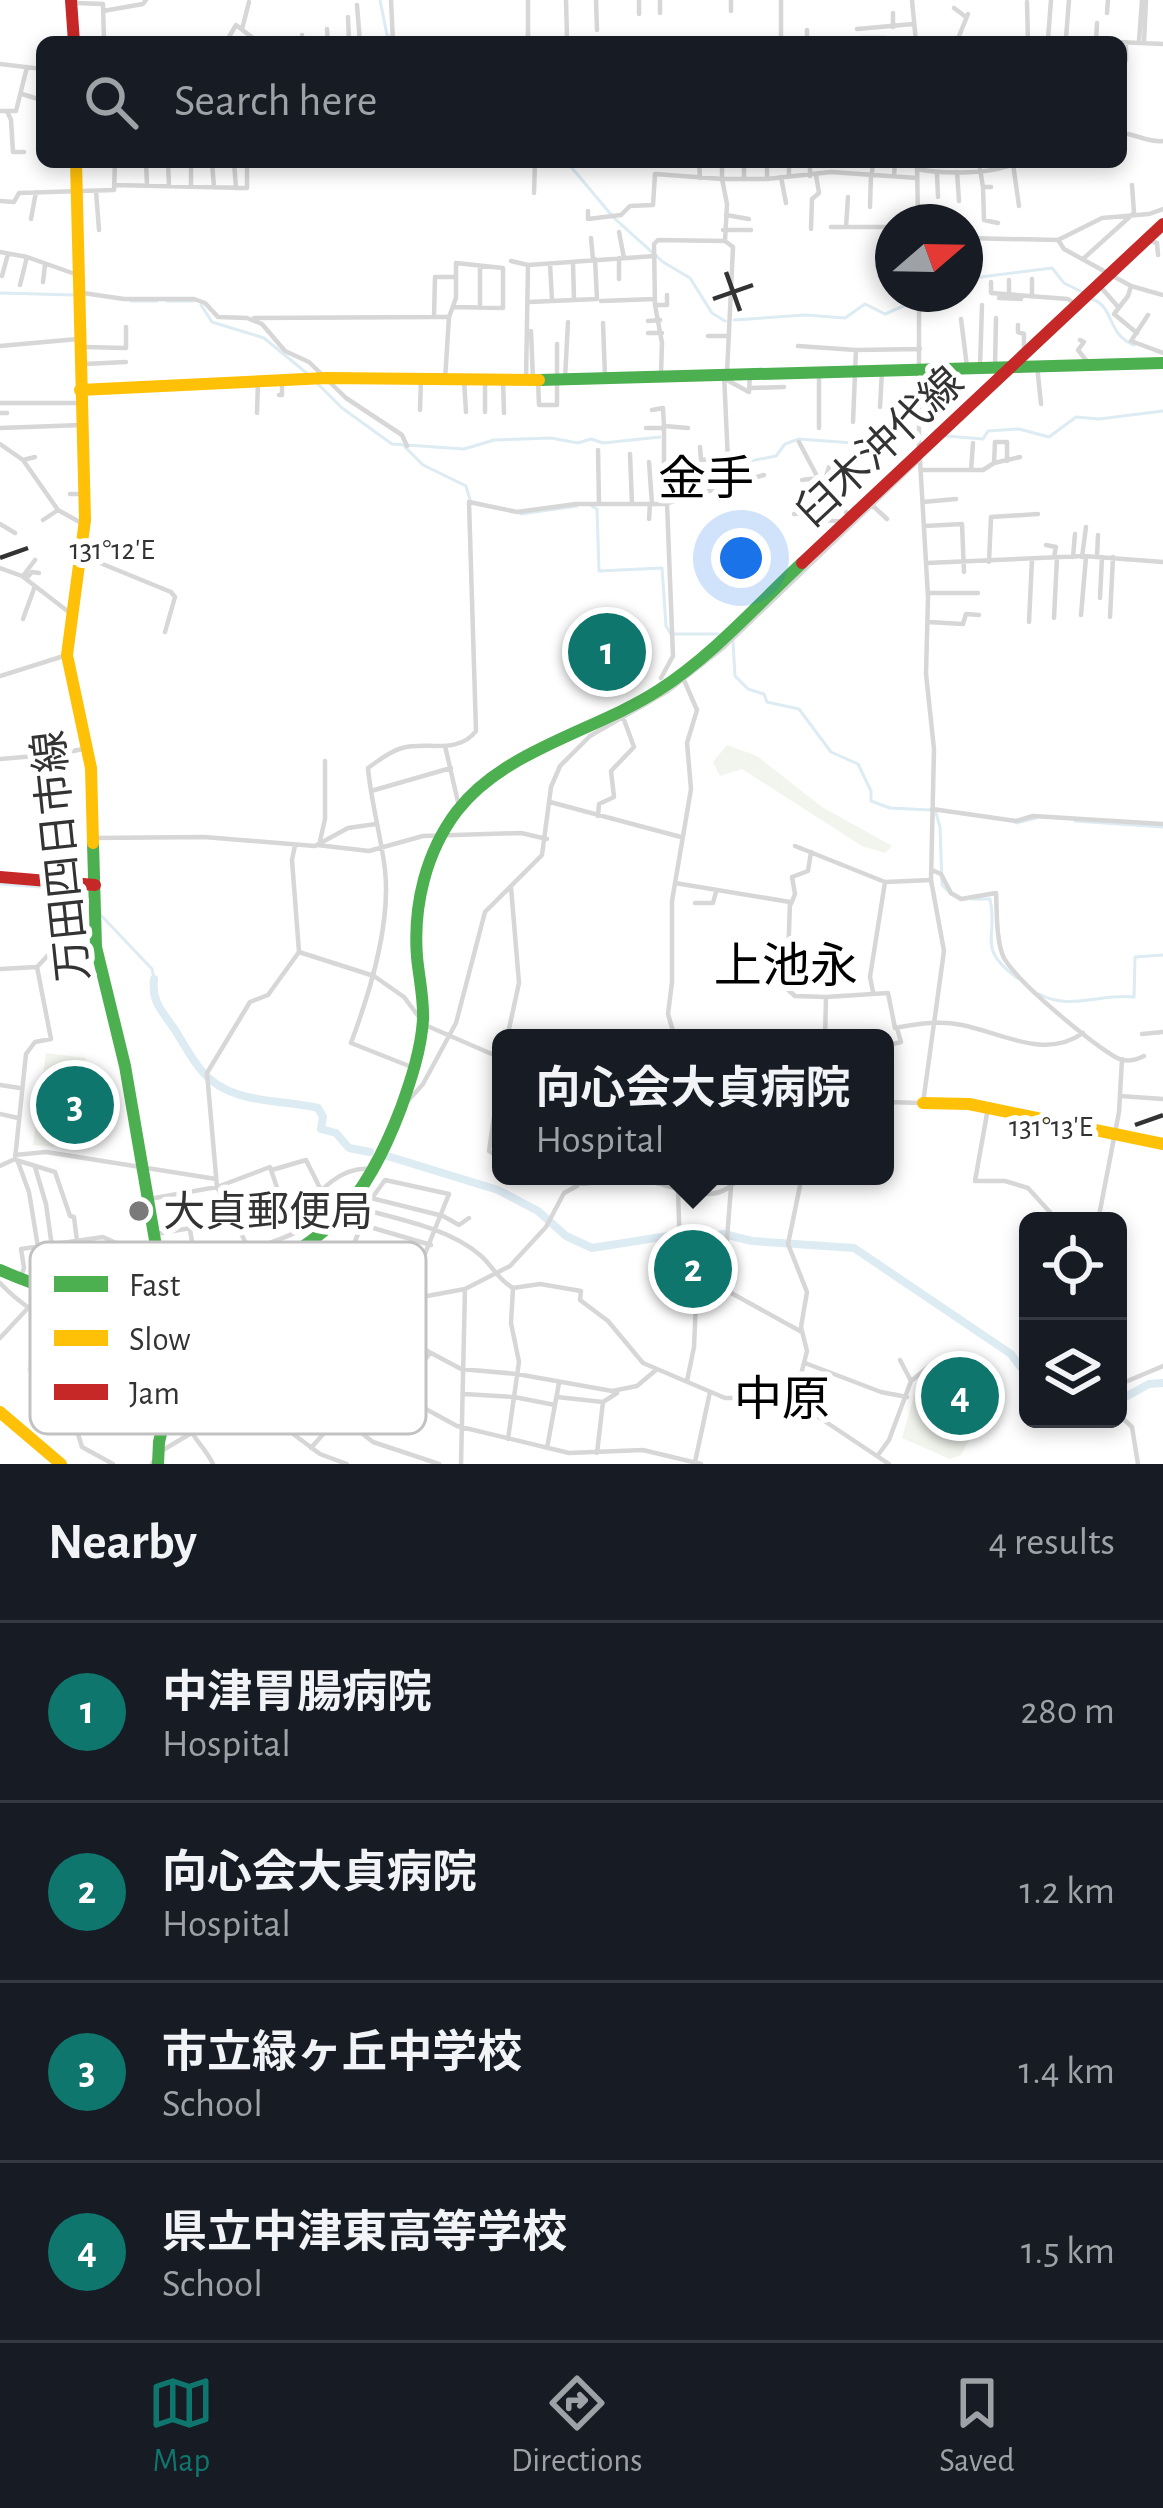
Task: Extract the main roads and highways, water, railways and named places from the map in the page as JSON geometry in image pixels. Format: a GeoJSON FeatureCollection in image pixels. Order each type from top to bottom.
{"type":"FeatureCollection","features":[{"type":"Feature","properties":{"kind":"main road"},"geometry":{"type":"LineString","coordinates":[[71,1],[74,36]]}},
{"type":"Feature","properties":{"kind":"main road","name":"万田四日市線"},"geometry":{"type":"LineString","coordinates":[[76,168],[82,425],[77,494],[85,525],[67,655],[88,747],[94,932],[157,1242]]}},
{"type":"Feature","properties":{"kind":"main road","name":"臼木沖代線"},"geometry":{"type":"LineString","coordinates":[[308,1242],[356,1203],[414,1068],[423,1024],[417,922],[424,878],[440,836],[462,805],[501,770],[608,718],[689,669],[1163,224]]}},
{"type":"Feature","properties":{"kind":"main road"},"geometry":{"type":"LineString","coordinates":[[80,396],[326,378],[725,375],[750,380],[819,372],[1089,364],[1162,352]]}},
{"type":"Feature","properties":{"kind":"main road"},"geometry":{"type":"LineString","coordinates":[[0,878],[95,885]]}},
{"type":"Feature","properties":{"kind":"main road"},"geometry":{"type":"LineString","coordinates":[[923,1103],[988,1108],[1163,1144]]}},
{"type":"Feature","properties":{"kind":"main road","name":"臼木沖代線"},"geometry":{"type":"LineString","coordinates":[[0,1270],[30,1283]]}},
{"type":"Feature","properties":{"kind":"main road"},"geometry":{"type":"LineString","coordinates":[[0,1412],[61,1464]]}},
{"type":"Feature","properties":{"kind":"waterway"},"geometry":{"type":"LineString","coordinates":[[380,0],[388,36]]}},
{"type":"Feature","properties":{"kind":"waterway"},"geometry":{"type":"LineString","coordinates":[[572,168],[614,218],[663,262],[690,278],[712,313],[725,321]]}},
{"type":"Feature","properties":{"kind":"waterway"},"geometry":{"type":"LineString","coordinates":[[983,277],[1052,268],[1064,283],[1084,293]]}},
{"type":"Feature","properties":{"kind":"waterway"},"geometry":{"type":"LineString","coordinates":[[0,293],[74,295]]}},
{"type":"Feature","properties":{"kind":"waterway"},"geometry":{"type":"LineString","coordinates":[[1092,299],[1104,308],[1119,334],[1134,345]]}},
{"type":"Feature","properties":{"kind":"waterway"},"geometry":{"type":"LineString","coordinates":[[131,301],[157,301]]}},
{"type":"Feature","properties":{"kind":"waterway"},"geometry":{"type":"LineString","coordinates":[[167,301],[193,301]]}},
{"type":"Feature","properties":{"kind":"waterway"},"geometry":{"type":"LineString","coordinates":[[734,320],[805,315],[845,318],[865,304],[875,309]]}},
{"type":"Feature","properties":{"kind":"waterway"},"geometry":{"type":"LineString","coordinates":[[201,305],[212,322],[264,338],[309,375]]}},
{"type":"Feature","properties":{"kind":"waterway"},"geometry":{"type":"LineString","coordinates":[[881,312],[890,312]]}},
{"type":"Feature","properties":{"kind":"waterway"},"geometry":{"type":"LineString","coordinates":[[316,382],[342,408],[392,444],[464,449],[494,440],[551,438],[578,443],[591,439],[603,443],[660,437]]}},
{"type":"Feature","properties":{"kind":"waterway"},"geometry":{"type":"LineString","coordinates":[[946,436],[983,439],[988,431],[1019,429],[1049,437],[1076,417],[1163,411]]}},
{"type":"Feature","properties":{"kind":"waterway"},"geometry":{"type":"LineString","coordinates":[[667,477],[776,456],[785,444],[799,439],[853,443],[867,436],[911,433]]}},
{"type":"Feature","properties":{"kind":"waterway"},"geometry":{"type":"LineString","coordinates":[[405,447],[423,465],[466,486],[471,503]]}},
{"type":"Feature","properties":{"kind":"waterway"},"geometry":{"type":"LineString","coordinates":[[521,514],[577,506]]}},
{"type":"Feature","properties":{"kind":"waterway"},"geometry":{"type":"LineString","coordinates":[[592,506],[597,509],[599,571],[662,568],[666,626],[671,634],[718,634]]}},
{"type":"Feature","properties":{"kind":"waterway"},"geometry":{"type":"LineString","coordinates":[[733,642],[735,676],[748,689],[764,694],[767,702],[799,709],[831,752],[858,764],[871,801],[890,808],[930,810]]}},
{"type":"Feature","properties":{"kind":"waterway"},"geometry":{"type":"LineString","coordinates":[[936,813],[942,885],[951,894]]}},
{"type":"Feature","properties":{"kind":"waterway"},"geometry":{"type":"LineString","coordinates":[[1016,823],[1036,818]]}},
{"type":"Feature","properties":{"kind":"waterway"},"geometry":{"type":"LineString","coordinates":[[1075,821],[1163,827]]}},
{"type":"Feature","properties":{"kind":"waterway"},"geometry":{"type":"LineString","coordinates":[[0,884],[80,890],[82,901],[90,905]]}},
{"type":"Feature","properties":{"kind":"waterway"},"geometry":{"type":"LineString","coordinates":[[972,899],[990,899],[992,949],[1017,978]]}},
{"type":"Feature","properties":{"kind":"waterway"},"geometry":{"type":"LineString","coordinates":[[97,911],[152,969],[154,979]]}},
{"type":"Feature","properties":{"kind":"waterway"},"geometry":{"type":"LineString","coordinates":[[1039,994],[1062,1001],[1134,997],[1135,957],[1163,955]]}},
{"type":"Feature","properties":{"kind":"waterway"},"geometry":{"type":"LineString","coordinates":[[154,979],[159,1006],[197,1065],[213,1081],[240,1095],[318,1108],[323,1117],[321,1129],[336,1133],[349,1148],[370,1152]]}},
{"type":"Feature","properties":{"kind":"waterway"},"geometry":{"type":"LineString","coordinates":[[384,1155],[498,1190],[592,1248],[668,1236],[692,1240],[724,1234],[752,1241],[854,1248],[1011,1354],[1019,1365]]}},
{"type":"Feature","properties":{"kind":"waterway"},"geometry":{"type":"LineString","coordinates":[[1127,1396],[1149,1384],[1163,1383]]}},
{"type":"Feature","properties":{"kind":"place","name":"中津胃腸病院"},"geometry":{"type":"Point","coordinates":[607,652]}},
{"type":"Feature","properties":{"kind":"place","name":"市立緑ヶ丘中学校"},"geometry":{"type":"Point","coordinates":[75,1105]}},
{"type":"Feature","properties":{"kind":"place","name":"大貞郵便局"},"geometry":{"type":"Point","coordinates":[139,1211]}},
{"type":"Feature","properties":{"kind":"place","name":"向心会大貞病院"},"geometry":{"type":"Point","coordinates":[693,1269]}},
{"type":"Feature","properties":{"kind":"place","name":"県立中津東高等学校"},"geometry":{"type":"Point","coordinates":[960,1396]}},
{"type":"Feature","properties":{"kind":"district","name":"金手"},"geometry":{"type":"Point","coordinates":[706,478]}},
{"type":"Feature","properties":{"kind":"district","name":"上池永"},"geometry":{"type":"Point","coordinates":[786,965]}},
{"type":"Feature","properties":{"kind":"district","name":"中原"},"geometry":{"type":"Point","coordinates":[782,1398]}}]}
